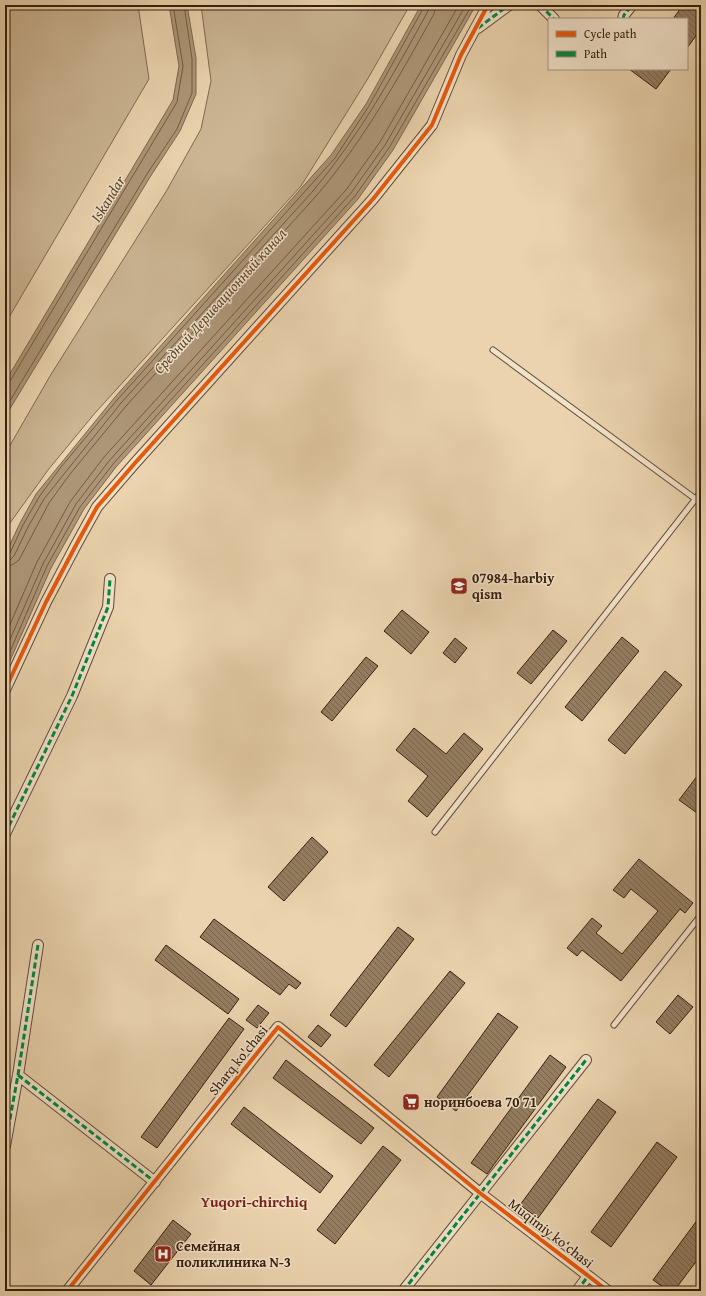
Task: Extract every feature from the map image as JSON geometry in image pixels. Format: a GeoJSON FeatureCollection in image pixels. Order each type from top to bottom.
{"type":"FeatureCollection","features":[{"type":"Feature","properties":{"kind":"street"},"geometry":{"type":"LineString","coordinates":[[5,690],[46,602],[97,508],[135,463],[404,163],[432,125],[461,55],[488,5]]}},
{"type":"Feature","properties":{"kind":"street"},"geometry":{"type":"LineString","coordinates":[[474,30],[509,5]]}},
{"type":"Feature","properties":{"kind":"street"},"geometry":{"type":"LineString","coordinates":[[540,5],[553,18]]}},
{"type":"Feature","properties":{"kind":"street"},"geometry":{"type":"LineString","coordinates":[[623,18],[632,5]]}},
{"type":"Feature","properties":{"kind":"street"},"geometry":{"type":"LineString","coordinates":[[5,834],[72,696],[108,607],[110,579]]}},
{"type":"Feature","properties":{"kind":"street"},"geometry":{"type":"LineString","coordinates":[[5,1146],[18,1075],[38,945]]}},
{"type":"Feature","properties":{"kind":"street","name":"Sharq ko'chasi"},"geometry":{"type":"LineString","coordinates":[[67,1291],[278,1027],[480,1193]]}},
{"type":"Feature","properties":{"kind":"street"},"geometry":{"type":"LineString","coordinates":[[403,1291],[586,1060]]}},
{"type":"Feature","properties":{"kind":"street"},"geometry":{"type":"LineString","coordinates":[[18,1075],[155,1182]]}},
{"type":"Feature","properties":{"kind":"street","name":"Muqimiy ko‘chasi"},"geometry":{"type":"LineString","coordinates":[[480,1193],[608,1291]]}},
{"type":"Feature","properties":{"kind":"street"},"geometry":{"type":"LineString","coordinates":[[577,1291],[588,1276]]}},
{"type":"Feature","properties":{"kind":"lane"},"geometry":{"type":"LineString","coordinates":[[493,350],[701,503]]}},
{"type":"Feature","properties":{"kind":"lane"},"geometry":{"type":"LineString","coordinates":[[435,832],[701,492]]}},
{"type":"Feature","properties":{"kind":"lane"},"geometry":{"type":"LineString","coordinates":[[614,1025],[701,915]]}},
{"type":"Feature","properties":{"kind":"shaded area"},"geometry":{"type":"Polygon","coordinates":[[[5,5],[138,5],[149,79],[5,324],[5,5]]]}},
{"type":"Feature","properties":{"kind":"shaded area"},"geometry":{"type":"Polygon","coordinates":[[[201,5],[410,5],[367,80],[301,186],[95,413],[48,470],[10,523],[5,536],[5,454],[50,376],[167,190],[201,129],[211,81],[201,5]]]}},
{"type":"Feature","properties":{"kind":"water","name":"Iskandar"},"geometry":{"type":"Polygon","coordinates":[[[169,5],[187,5],[196,58],[196,94],[180,131],[150,177],[5,417],[5,382],[173,100],[179,66],[169,5]]]}},
{"type":"Feature","properties":{"kind":"water","name":"Средний Деривационный канал"},"geometry":{"type":"Polygon","coordinates":[[[421,5],[476,5],[393,150],[358,199],[116,467],[84,509],[51,568],[5,672],[5,555],[36,494],[115,397],[331,155],[366,104],[421,5]]]}},
{"type":"Feature","properties":{"kind":"building"},"geometry":{"type":"Polygon","coordinates":[[[683,5],[701,5],[701,29],[688,47],[688,18],[674,18],[683,5]]]}},
{"type":"Feature","properties":{"kind":"building"},"geometry":{"type":"Polygon","coordinates":[[[630,70],[670,70],[656,89],[630,70]]]}},
{"type":"Feature","properties":{"kind":"building"},"geometry":{"type":"Polygon","coordinates":[[[402,610],[429,632],[411,654],[384,631],[402,610]]]}},
{"type":"Feature","properties":{"kind":"building"},"geometry":{"type":"Polygon","coordinates":[[[553,630],[567,641],[531,684],[517,673],[553,630]]]}},
{"type":"Feature","properties":{"kind":"building"},"geometry":{"type":"Polygon","coordinates":[[[622,637],[639,651],[582,721],[565,707],[622,637]]]}},
{"type":"Feature","properties":{"kind":"building"},"geometry":{"type":"Polygon","coordinates":[[[455,638],[467,648],[455,663],[443,653],[455,638]]]}},
{"type":"Feature","properties":{"kind":"building"},"geometry":{"type":"Polygon","coordinates":[[[366,657],[378,666],[332,721],[321,712],[366,657]]]}},
{"type":"Feature","properties":{"kind":"building"},"geometry":{"type":"Polygon","coordinates":[[[665,671],[682,685],[625,754],[608,740],[665,671]]]}},
{"type":"Feature","properties":{"kind":"building"},"geometry":{"type":"Polygon","coordinates":[[[414,728],[446,754],[464,733],[483,749],[427,817],[408,801],[428,776],[396,750],[414,728]]]}},
{"type":"Feature","properties":{"kind":"building"},"geometry":{"type":"Polygon","coordinates":[[[701,771],[701,808],[697,813],[679,800],[701,771]]]}},
{"type":"Feature","properties":{"kind":"building"},"geometry":{"type":"Polygon","coordinates":[[[312,837],[328,852],[284,901],[268,887],[312,837]]]}},
{"type":"Feature","properties":{"kind":"building"},"geometry":{"type":"Polygon","coordinates":[[[639,859],[693,903],[685,913],[680,909],[621,981],[582,950],[577,956],[567,948],[592,918],[602,926],[596,933],[622,954],[658,911],[631,889],[624,898],[613,890],[639,859]]]}},
{"type":"Feature","properties":{"kind":"building"},"geometry":{"type":"Polygon","coordinates":[[[214,919],[301,983],[296,989],[289,984],[280,995],[200,937],[214,919]]]}},
{"type":"Feature","properties":{"kind":"building"},"geometry":{"type":"Polygon","coordinates":[[[398,927],[414,939],[346,1027],[330,1015],[398,927]]]}},
{"type":"Feature","properties":{"kind":"building"},"geometry":{"type":"Polygon","coordinates":[[[166,945],[239,999],[228,1014],[155,960],[166,945]]]}},
{"type":"Feature","properties":{"kind":"building"},"geometry":{"type":"Polygon","coordinates":[[[450,971],[465,983],[389,1077],[374,1065],[450,971]]]}},
{"type":"Feature","properties":{"kind":"building"},"geometry":{"type":"Polygon","coordinates":[[[678,995],[693,1007],[670,1034],[656,1022],[678,995]]]}},
{"type":"Feature","properties":{"kind":"building"},"geometry":{"type":"Polygon","coordinates":[[[258,1005],[269,1013],[257,1028],[246,1020],[258,1005]]]}},
{"type":"Feature","properties":{"kind":"building"},"geometry":{"type":"Polygon","coordinates":[[[498,1013],[518,1027],[456,1111],[437,1097],[498,1013]]]}},
{"type":"Feature","properties":{"kind":"building"},"geometry":{"type":"Polygon","coordinates":[[[229,1018],[244,1029],[157,1148],[141,1137],[229,1018]]]}},
{"type":"Feature","properties":{"kind":"building"},"geometry":{"type":"Polygon","coordinates":[[[318,1025],[331,1035],[321,1047],[308,1037],[318,1025]]]}},
{"type":"Feature","properties":{"kind":"building"},"geometry":{"type":"Polygon","coordinates":[[[550,1055],[566,1067],[487,1174],[471,1163],[550,1055]]]}},
{"type":"Feature","properties":{"kind":"building"},"geometry":{"type":"Polygon","coordinates":[[[286,1060],[374,1128],[361,1144],[273,1078],[286,1060]]]}},
{"type":"Feature","properties":{"kind":"building"},"geometry":{"type":"Polygon","coordinates":[[[598,1099],[616,1112],[538,1218],[520,1205],[598,1099]]]}},
{"type":"Feature","properties":{"kind":"building"},"geometry":{"type":"Polygon","coordinates":[[[244,1107],[333,1176],[320,1193],[231,1124],[244,1107]]]}},
{"type":"Feature","properties":{"kind":"building"},"geometry":{"type":"Polygon","coordinates":[[[657,1142],[677,1157],[611,1247],[591,1232],[657,1142]]]}},
{"type":"Feature","properties":{"kind":"building"},"geometry":{"type":"Polygon","coordinates":[[[383,1146],[401,1160],[335,1244],[317,1230],[383,1146]]]}},
{"type":"Feature","properties":{"kind":"building"},"geometry":{"type":"Polygon","coordinates":[[[701,1215],[701,1255],[674,1291],[669,1291],[653,1280],[701,1215]]]}},
{"type":"Feature","properties":{"kind":"building"},"geometry":{"type":"Polygon","coordinates":[[[173,1220],[191,1234],[151,1285],[134,1271],[173,1220]]]}},
{"type":"Feature","properties":{"kind":"marked path"},"geometry":{"type":"LineString","coordinates":[[478,28],[509,5]]}},
{"type":"Feature","properties":{"kind":"marked path"},"geometry":{"type":"LineString","coordinates":[[540,5],[553,18]]}},
{"type":"Feature","properties":{"kind":"marked path"},"geometry":{"type":"LineString","coordinates":[[623,18],[632,5]]}},
{"type":"Feature","properties":{"kind":"marked path"},"geometry":{"type":"LineString","coordinates":[[5,834],[72,696],[108,607],[110,579]]}},
{"type":"Feature","properties":{"kind":"marked path"},"geometry":{"type":"LineString","coordinates":[[5,1146],[18,1075],[38,945]]}},
{"type":"Feature","properties":{"kind":"marked path"},"geometry":{"type":"LineString","coordinates":[[403,1291],[586,1060]]}},
{"type":"Feature","properties":{"kind":"marked path"},"geometry":{"type":"LineString","coordinates":[[18,1075],[155,1182]]}},
{"type":"Feature","properties":{"kind":"marked path"},"geometry":{"type":"LineString","coordinates":[[577,1291],[588,1276]]}},
{"type":"Feature","properties":{"kind":"cycle path"},"geometry":{"type":"LineString","coordinates":[[5,690],[46,602],[97,507],[373,199],[432,125],[461,55],[488,5]]}},
{"type":"Feature","properties":{"kind":"cycle path"},"geometry":{"type":"LineString","coordinates":[[67,1291],[278,1027],[480,1193],[608,1291]]}},
{"type":"Feature","properties":{"kind":"place","name":"07984-harbiy qism"},"geometry":{"type":"Point","coordinates":[459,586]}},
{"type":"Feature","properties":{"kind":"place","name":"норинбоева 70 71"},"geometry":{"type":"Point","coordinates":[411,1102]}},
{"type":"Feature","properties":{"kind":"place","name":"Семейная поликлиника N-3"},"geometry":{"type":"Point","coordinates":[163,1254]}},
{"type":"Feature","properties":{"kind":"district","name":"Yuqori-chirchiq"},"geometry":{"type":"Point","coordinates":[254,1202]}}]}
